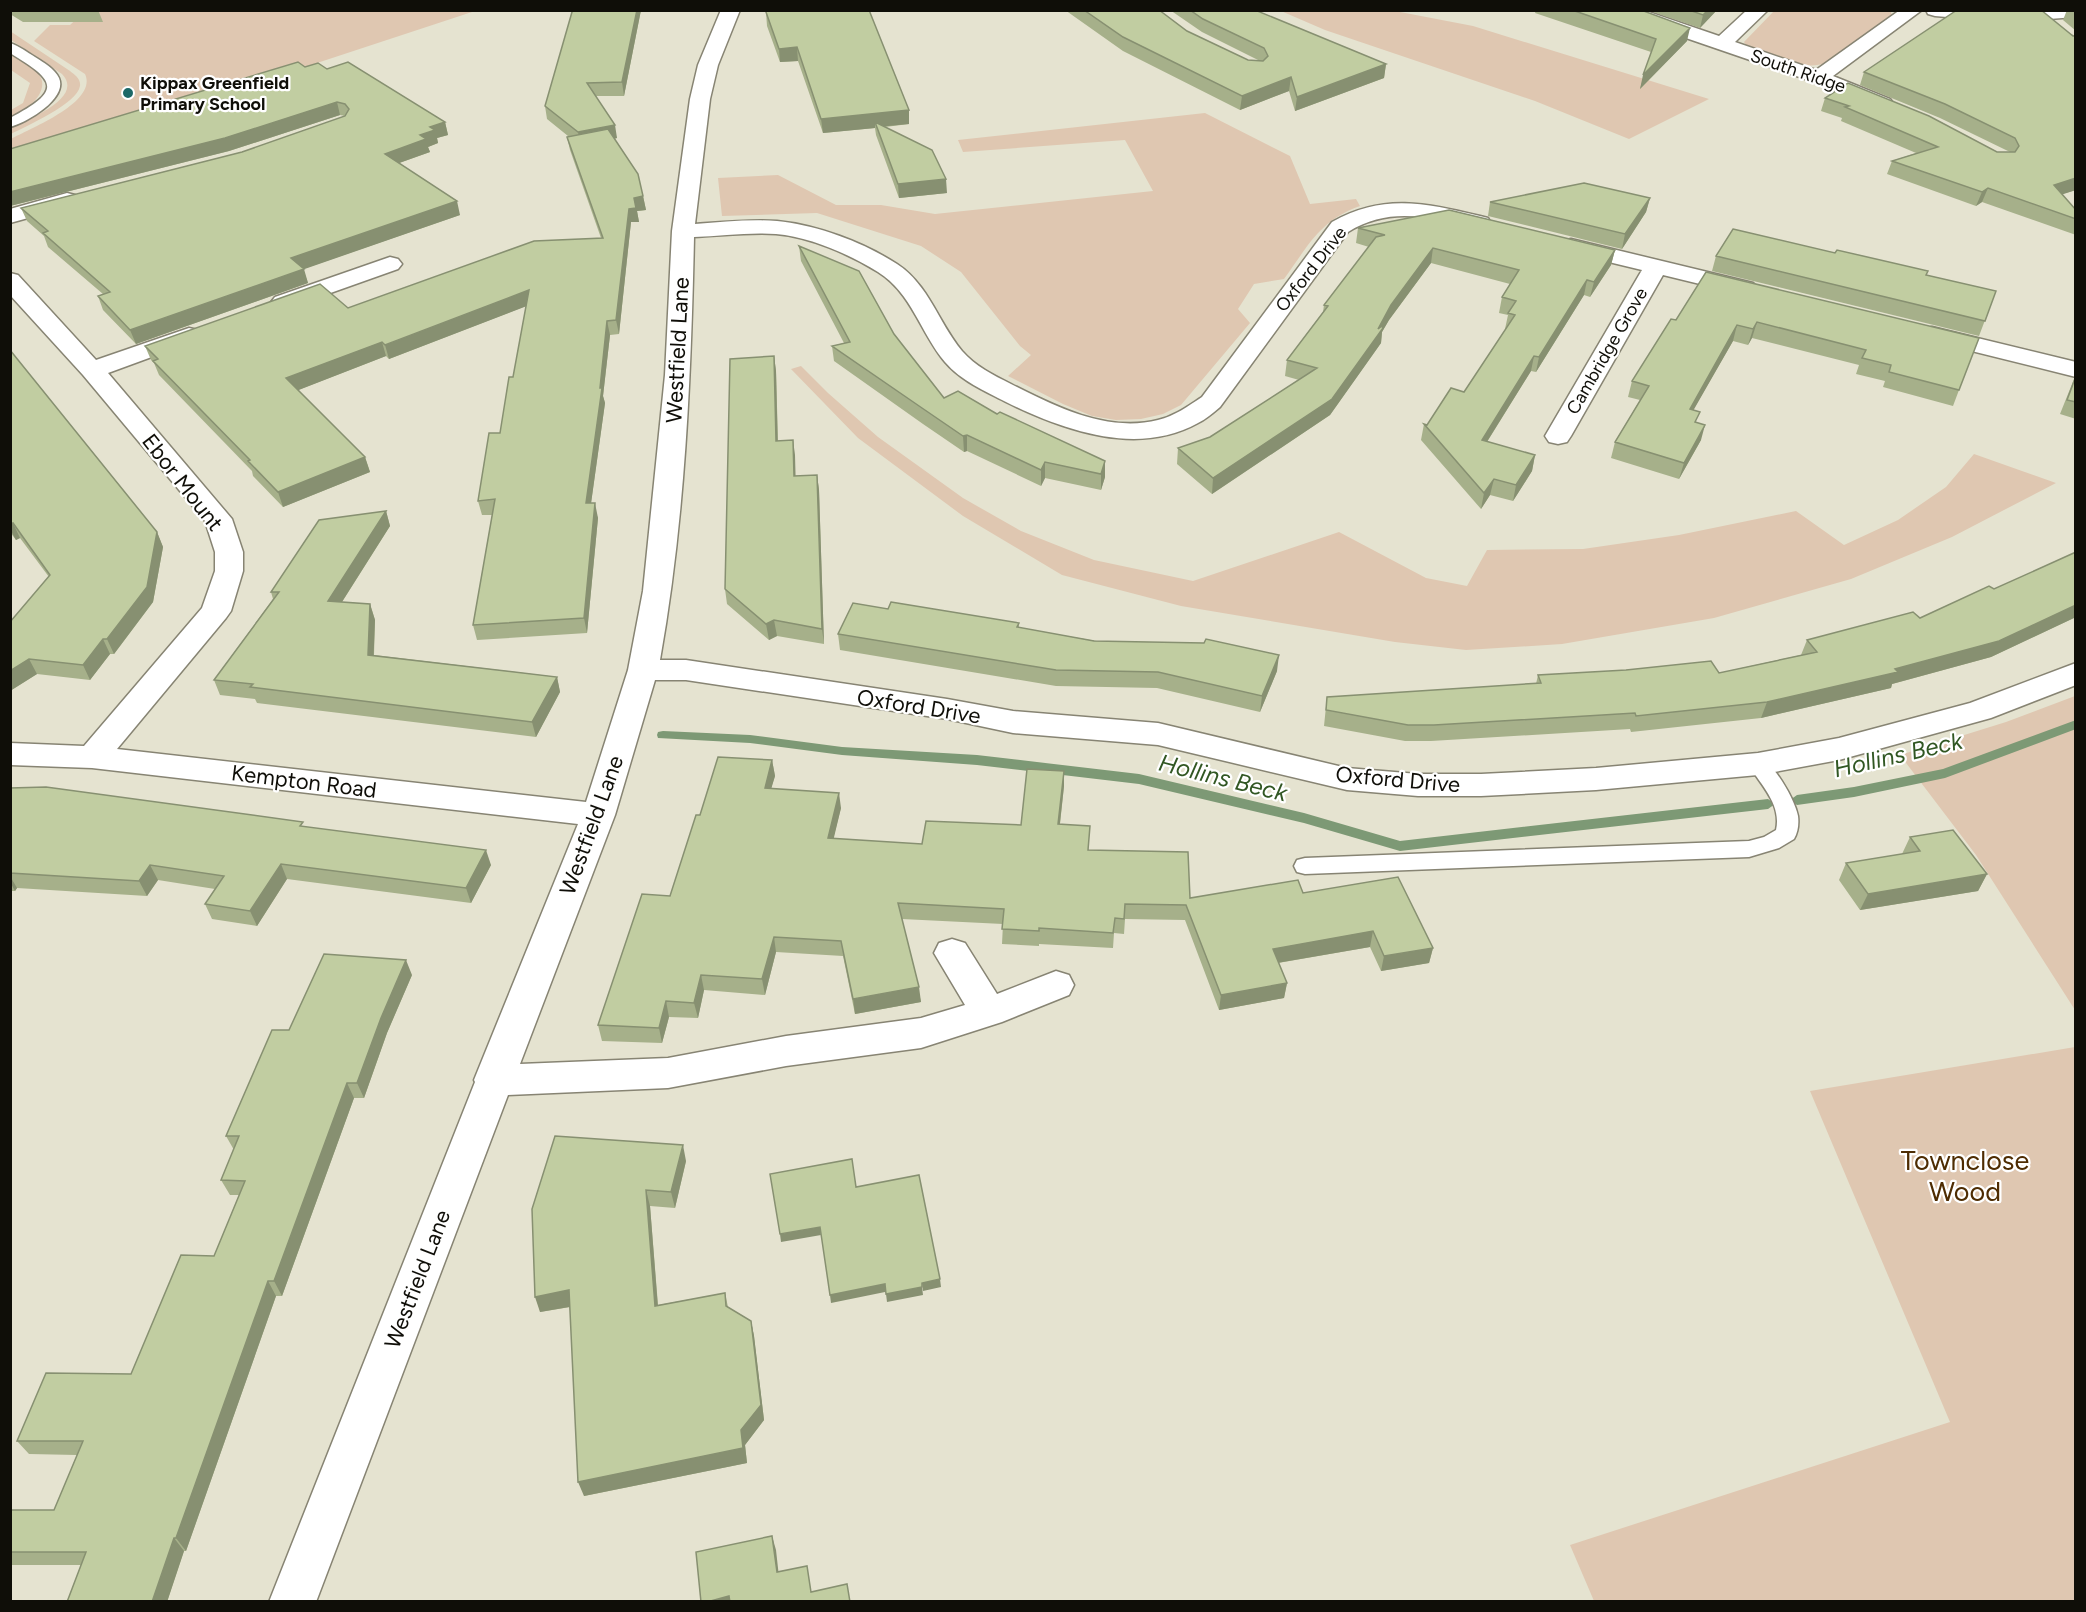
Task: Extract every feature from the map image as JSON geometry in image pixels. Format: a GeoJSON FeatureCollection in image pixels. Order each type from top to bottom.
{"type":"FeatureCollection","features":[{"type":"Feature","properties":{"kind":"street","name":"Westfield Lane"},"geometry":{"type":"LineString","coordinates":[[292,1602],[493,1080],[598,815],[643,670],[658,591],[667,512],[678,375],[683,231],[700,99],[708,65],[731,10]]}},
{"type":"Feature","properties":{"kind":"street","name":"South Ridge"},"geometry":{"type":"LineString","coordinates":[[1623,10],[1818,77],[1903,111]]}},
{"type":"Feature","properties":{"kind":"street"},"geometry":{"type":"LineString","coordinates":[[1722,44],[1759,10]]}},
{"type":"Feature","properties":{"kind":"street"},"geometry":{"type":"LineString","coordinates":[[1818,77],[1913,10]]}},
{"type":"Feature","properties":{"kind":"street"},"geometry":{"type":"LineString","coordinates":[[1935,10],[1984,15],[2042,15],[2076,11]]}},
{"type":"Feature","properties":{"kind":"street"},"geometry":{"type":"LineString","coordinates":[[2042,15],[2059,29]]}},
{"type":"Feature","properties":{"kind":"street"},"geometry":{"type":"LineString","coordinates":[[10,216],[91,194]]}},
{"type":"Feature","properties":{"kind":"street","name":"Oxford Drive"},"geometry":{"type":"LineString","coordinates":[[683,231],[770,228],[800,231],[886,267],[906,282],[947,348],[974,373],[1033,406],[1079,424],[1104,430],[1130,432],[1179,423],[1197,414],[1211,402],[1340,227],[1351,219],[1386,209],[1407,208],[1497,227]]}},
{"type":"Feature","properties":{"kind":"street"},"geometry":{"type":"LineString","coordinates":[[1553,241],[1766,294]]}},
{"type":"Feature","properties":{"kind":"street"},"geometry":{"type":"LineString","coordinates":[[258,311],[390,264]]}},
{"type":"Feature","properties":{"kind":"street","name":"Cambridge Grove"},"geometry":{"type":"LineString","coordinates":[[1558,436],[1656,267]]}},
{"type":"Feature","properties":{"kind":"street","name":"Ebor Mount"},"geometry":{"type":"LineString","coordinates":[[10,280],[92,370],[218,519],[229,552],[229,571],[216,611],[92,757]]}},
{"type":"Feature","properties":{"kind":"street"},"geometry":{"type":"LineString","coordinates":[[92,370],[213,327]]}},
{"type":"Feature","properties":{"kind":"street"},"geometry":{"type":"LineString","coordinates":[[1915,330],[2076,370]]}},
{"type":"Feature","properties":{"kind":"street","name":"Oxford Drive"},"geometry":{"type":"LineString","coordinates":[[643,670],[686,670],[947,709],[1013,722],[1158,734],[1347,779],[1418,785],[1481,785],[1596,779],[1758,764],[1839,749],[1980,711],[2076,674]]}},
{"type":"Feature","properties":{"kind":"street","name":"Kempton Road"},"geometry":{"type":"LineString","coordinates":[[10,753],[92,757],[598,815]]}},
{"type":"Feature","properties":{"kind":"street"},"geometry":{"type":"LineString","coordinates":[[952,953],[988,1012]]}},
{"type":"Feature","properties":{"kind":"street"},"geometry":{"type":"LineString","coordinates":[[493,1080],[668,1073],[786,1052],[921,1033],[988,1012],[1056,985]]}},
{"type":"Feature","properties":{"kind":"lane"},"geometry":{"type":"LineString","coordinates":[[10,47],[53,77],[55,86],[42,105],[10,123]]}},
{"type":"Feature","properties":{"kind":"lane"},"geometry":{"type":"LineString","coordinates":[[1305,866],[1749,849],[1771,843],[1786,834],[1790,823],[1783,802],[1758,764]]}},
{"type":"Feature","properties":{"kind":"green space"},"geometry":{"type":"Polygon","coordinates":[[[1890,10],[1893,17],[1823,64],[1804,65],[1785,61],[1748,48],[1744,42],[1774,11],[1890,10]]]}},
{"type":"Feature","properties":{"kind":"green space","name":"Kippax Greenfield Primary School"},"geometry":{"type":"Polygon","coordinates":[[[85,11],[475,11],[32,157],[11,159],[11,139],[60,113],[82,94],[86,84],[85,74],[34,41],[50,25],[70,25],[85,11]]]}},
{"type":"Feature","properties":{"kind":"green space"},"geometry":{"type":"Polygon","coordinates":[[[1281,11],[1395,11],[1473,26],[1709,99],[1629,139],[1535,101],[1325,30],[1281,11]]]}},
{"type":"Feature","properties":{"kind":"green space"},"geometry":{"type":"Polygon","coordinates":[[[10,31],[70,71],[80,81],[77,93],[61,107],[11,134],[11,128],[52,107],[66,91],[67,83],[62,74],[11,40],[10,31]]]}},
{"type":"Feature","properties":{"kind":"green space"},"geometry":{"type":"Polygon","coordinates":[[[10,54],[38,73],[42,80],[40,94],[30,106],[11,119],[11,110],[23,103],[30,83],[11,70],[10,54]]]}},
{"type":"Feature","properties":{"kind":"green space"},"geometry":{"type":"Polygon","coordinates":[[[1205,113],[1290,156],[1310,204],[1356,199],[1360,206],[1335,219],[1316,235],[1284,279],[1254,284],[1238,309],[1250,323],[1181,405],[1163,414],[1141,419],[1116,420],[1092,416],[1008,376],[1031,355],[1020,346],[961,272],[921,246],[817,213],[722,216],[718,178],[778,175],[836,205],[881,205],[935,214],[1153,191],[1125,140],[963,152],[958,140],[1205,113]]]}},
{"type":"Feature","properties":{"kind":"green space"},"geometry":{"type":"Polygon","coordinates":[[[801,366],[878,437],[963,498],[1021,531],[1094,560],[1193,581],[1339,532],[1426,578],[1467,586],[1487,550],[1583,549],[1679,535],[1796,511],[1844,545],[1898,520],[1946,487],[1974,454],[2056,483],[1952,537],[1851,579],[1714,618],[1562,644],[1466,650],[1395,642],[1181,606],[1062,575],[963,516],[858,438],[791,369],[801,366]]]}},
{"type":"Feature","properties":{"kind":"green space"},"geometry":{"type":"Polygon","coordinates":[[[2075,696],[2075,1010],[1976,855],[1900,755],[2006,722],[2075,696]]]}},
{"type":"Feature","properties":{"kind":"green space","name":"Townclose Wood"},"geometry":{"type":"Polygon","coordinates":[[[2075,1047],[2075,1601],[1594,1601],[1570,1545],[1950,1422],[1810,1091],[2075,1047]]]}},
{"type":"Feature","properties":{"kind":"building"},"geometry":{"type":"Polygon","coordinates":[[[574,10],[637,10],[622,82],[587,83],[615,125],[578,132],[545,106],[574,10]]]}},
{"type":"Feature","properties":{"kind":"building"},"geometry":{"type":"Polygon","coordinates":[[[767,10],[869,10],[909,110],[821,119],[797,47],[779,49],[767,10]]]}},
{"type":"Feature","properties":{"kind":"building"},"geometry":{"type":"Polygon","coordinates":[[[1084,10],[1159,10],[1187,31],[1248,60],[1263,61],[1268,56],[1264,48],[1203,19],[1190,10],[1255,10],[1386,64],[1297,97],[1291,77],[1242,96],[1123,37],[1084,10]]]}},
{"type":"Feature","properties":{"kind":"building"},"geometry":{"type":"Polygon","coordinates":[[[1572,10],[1641,10],[1690,28],[1643,75],[1656,39],[1572,10]]]}},
{"type":"Feature","properties":{"kind":"building"},"geometry":{"type":"Polygon","coordinates":[[[1689,10],[1708,10],[1703,15],[1689,10]]]}},
{"type":"Feature","properties":{"kind":"building"},"geometry":{"type":"Polygon","coordinates":[[[1957,10],[2041,10],[2076,36],[2076,178],[2054,185],[2076,210],[2076,219],[1988,188],[1982,192],[1892,161],[1938,147],[1845,107],[1849,106],[1825,98],[1848,83],[1929,116],[1997,152],[2015,152],[2019,146],[2015,138],[1945,104],[1864,72],[1957,10]]]}},
{"type":"Feature","properties":{"kind":"building"},"geometry":{"type":"Polygon","coordinates":[[[298,62],[305,67],[318,63],[327,69],[348,62],[445,122],[430,127],[435,130],[420,135],[426,139],[385,154],[457,201],[291,258],[304,269],[130,330],[98,296],[110,292],[43,233],[48,231],[21,208],[242,152],[345,116],[349,109],[345,104],[337,102],[225,138],[10,192],[10,149],[298,62]]]}},
{"type":"Feature","properties":{"kind":"building"},"geometry":{"type":"Polygon","coordinates":[[[875,122],[932,150],[946,179],[898,184],[875,122]]]}},
{"type":"Feature","properties":{"kind":"building"},"geometry":{"type":"Polygon","coordinates":[[[608,129],[638,174],[643,196],[634,198],[636,208],[629,209],[616,320],[607,321],[600,388],[602,388],[586,503],[595,503],[584,618],[473,625],[495,499],[478,501],[489,433],[500,433],[509,377],[513,377],[529,290],[385,345],[382,342],[286,378],[365,457],[278,492],[248,461],[250,460],[153,361],[158,359],[145,346],[320,284],[348,308],[534,241],[603,238],[567,137],[608,129]]]}},
{"type":"Feature","properties":{"kind":"building"},"geometry":{"type":"Polygon","coordinates":[[[1584,183],[1650,198],[1625,234],[1490,202],[1584,183]]]}},
{"type":"Feature","properties":{"kind":"building"},"geometry":{"type":"Polygon","coordinates":[[[1449,210],[1615,250],[1594,282],[1587,280],[1539,357],[1534,356],[1482,440],[1535,455],[1516,485],[1494,479],[1484,493],[1424,424],[1427,425],[1451,388],[1464,392],[1515,315],[1508,313],[1516,301],[1502,297],[1519,270],[1433,248],[1391,305],[1378,329],[1382,326],[1383,328],[1332,399],[1213,478],[1178,448],[1210,437],[1317,368],[1287,360],[1328,306],[1324,305],[1376,237],[1385,235],[1358,228],[1449,210]]]}},
{"type":"Feature","properties":{"kind":"building"},"geometry":{"type":"Polygon","coordinates":[[[1733,229],[1835,253],[1837,250],[1928,271],[1926,275],[1996,291],[1985,321],[1716,256],[1733,229]]]}},
{"type":"Feature","properties":{"kind":"building"},"geometry":{"type":"Polygon","coordinates":[[[799,246],[859,271],[894,334],[944,398],[958,391],[997,414],[1000,412],[1105,461],[1101,474],[1045,462],[1041,470],[967,435],[963,436],[832,346],[850,342],[799,246]]]}},
{"type":"Feature","properties":{"kind":"building"},"geometry":{"type":"Polygon","coordinates":[[[1706,272],[1979,338],[1959,390],[1889,372],[1891,365],[1862,358],[1866,350],[1757,322],[1753,329],[1737,325],[1690,409],[1700,412],[1695,422],[1705,425],[1684,463],[1615,442],[1649,386],[1632,381],[1671,319],[1676,320],[1706,272]]]}},
{"type":"Feature","properties":{"kind":"building"},"geometry":{"type":"Polygon","coordinates":[[[10,350],[157,532],[147,587],[107,639],[103,639],[83,665],[29,659],[10,671],[10,622],[50,575],[13,523],[10,524],[10,350]]]}},
{"type":"Feature","properties":{"kind":"building"},"geometry":{"type":"Polygon","coordinates":[[[774,356],[776,441],[793,440],[794,476],[817,475],[822,629],[774,620],[766,624],[725,589],[730,359],[774,356]]]}},
{"type":"Feature","properties":{"kind":"building"},"geometry":{"type":"Polygon","coordinates":[[[2076,376],[2076,402],[2067,400],[2076,376]]]}},
{"type":"Feature","properties":{"kind":"building"},"geometry":{"type":"Polygon","coordinates":[[[386,511],[328,601],[370,604],[368,655],[557,677],[532,722],[250,687],[253,684],[214,680],[279,592],[271,592],[319,520],[386,511]]]}},
{"type":"Feature","properties":{"kind":"building"},"geometry":{"type":"Polygon","coordinates":[[[2076,552],[2076,605],[1999,641],[1895,669],[1898,672],[1767,702],[1636,716],[1635,713],[1434,725],[1408,725],[1326,710],[1327,697],[1541,683],[1538,675],[1626,670],[1711,661],[1719,673],[1817,652],[1807,640],[1913,612],[1920,618],[1989,586],[1994,589],[2076,552]]]}},
{"type":"Feature","properties":{"kind":"building"},"geometry":{"type":"Polygon","coordinates":[[[891,602],[1019,623],[1017,627],[1094,641],[1204,643],[1206,639],[1279,655],[1262,696],[1158,672],[1056,670],[838,634],[853,603],[888,609],[891,602]]]}},
{"type":"Feature","properties":{"kind":"building"},"geometry":{"type":"Polygon","coordinates":[[[718,757],[772,760],[765,788],[839,793],[828,838],[922,844],[926,821],[1021,825],[1027,769],[1064,771],[1058,824],[1090,826],[1088,850],[1188,852],[1190,898],[1298,880],[1303,893],[1398,877],[1433,948],[1384,956],[1373,931],[1273,949],[1287,983],[1221,995],[1186,905],[1125,904],[1124,919],[1115,918],[1113,933],[1039,928],[1039,931],[1002,929],[1004,909],[898,903],[919,987],[853,999],[841,941],[774,937],[762,979],[701,975],[694,1003],[666,1001],[659,1028],[598,1025],[642,894],[670,896],[696,815],[700,815],[718,757]]]}},
{"type":"Feature","properties":{"kind":"building"},"geometry":{"type":"Polygon","coordinates":[[[46,787],[303,822],[300,826],[486,850],[466,888],[281,864],[250,911],[205,904],[224,876],[150,865],[139,881],[10,873],[10,788],[46,787]]]}},
{"type":"Feature","properties":{"kind":"building"},"geometry":{"type":"Polygon","coordinates":[[[1953,830],[1987,874],[1868,894],[1846,863],[1920,851],[1910,837],[1953,830]]]}},
{"type":"Feature","properties":{"kind":"building"},"geometry":{"type":"Polygon","coordinates":[[[324,954],[406,960],[357,1083],[347,1083],[274,1281],[268,1281],[152,1602],[67,1602],[86,1552],[10,1552],[10,1510],[54,1510],[83,1441],[17,1441],[46,1373],[131,1374],[181,1255],[214,1256],[245,1181],[221,1180],[239,1136],[226,1136],[272,1030],[289,1030],[324,954]]]}},
{"type":"Feature","properties":{"kind":"building"},"geometry":{"type":"Polygon","coordinates":[[[555,1136],[683,1145],[671,1192],[646,1190],[655,1306],[725,1293],[726,1306],[751,1321],[761,1405],[741,1430],[743,1448],[578,1482],[569,1290],[535,1297],[532,1209],[555,1136]]]}},
{"type":"Feature","properties":{"kind":"building"},"geometry":{"type":"Polygon","coordinates":[[[852,1159],[856,1187],[919,1175],[940,1279],[922,1283],[922,1287],[886,1294],[885,1284],[830,1295],[820,1227],[780,1234],[770,1174],[852,1159]]]}},
{"type":"Feature","properties":{"kind":"building"},"geometry":{"type":"Polygon","coordinates":[[[772,1536],[777,1572],[807,1566],[811,1592],[847,1584],[850,1602],[730,1602],[729,1596],[701,1602],[696,1552],[772,1536]]]}},
{"type":"Feature","properties":{"kind":"waterway","name":"Hollins Beck"},"geometry":{"type":"LineString","coordinates":[[1797,800],[1854,792],[1945,773],[2076,724]]}},
{"type":"Feature","properties":{"kind":"waterway","name":"Hollins Beck"},"geometry":{"type":"LineString","coordinates":[[663,735],[750,739],[842,751],[977,760],[1139,779],[1304,818],[1400,846],[1768,804]]}},
{"type":"Feature","properties":{"kind":"place","name":"Kippax Greenfield Primary School"},"geometry":{"type":"Point","coordinates":[128,93]}}]}
